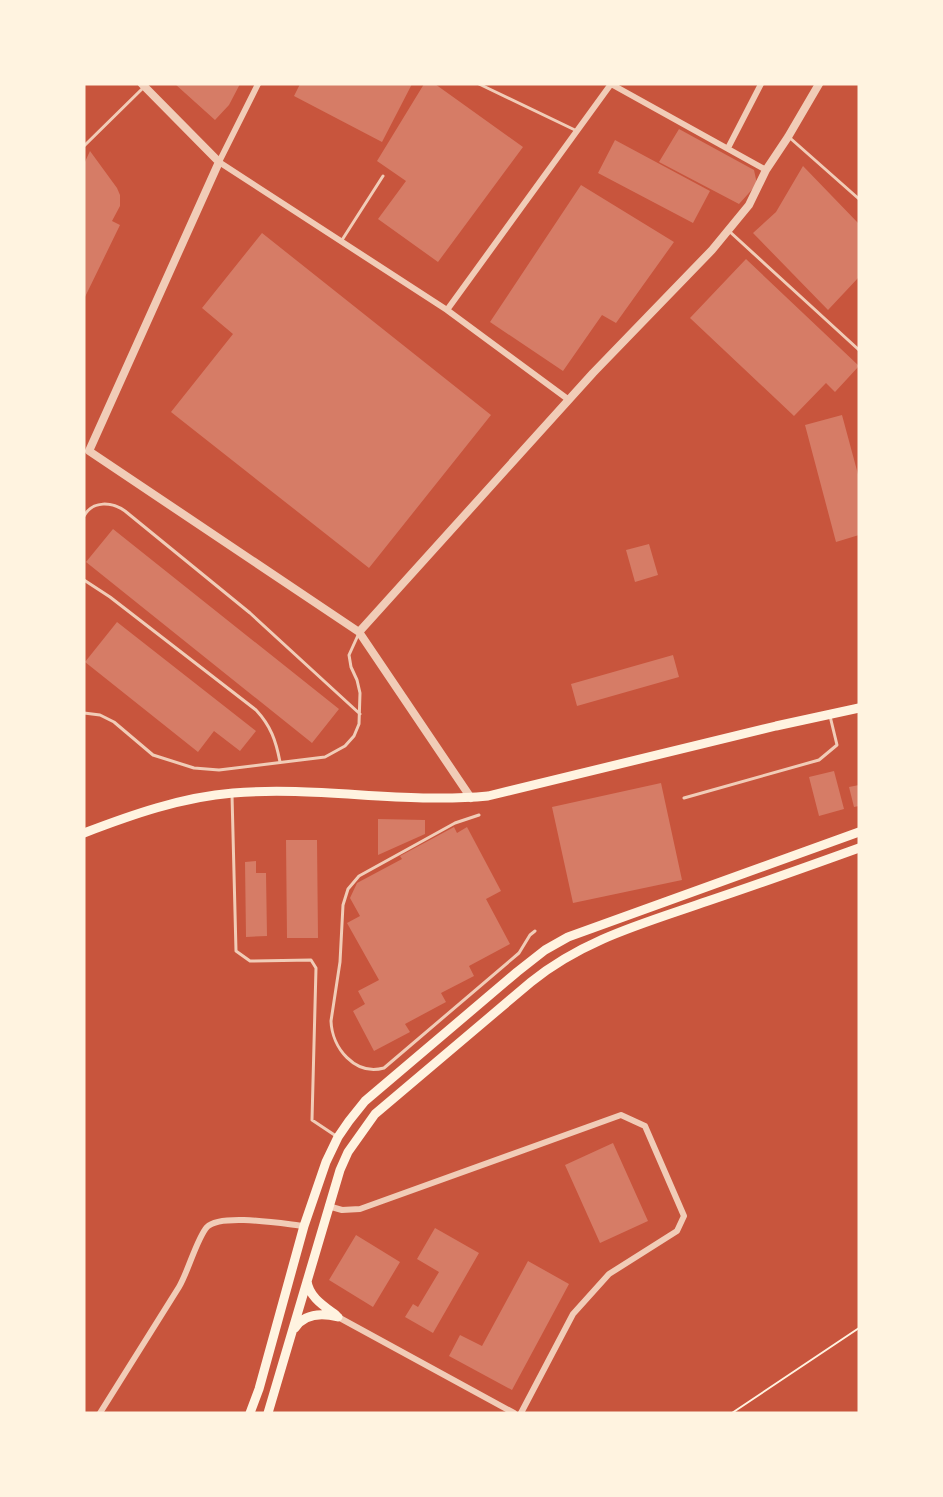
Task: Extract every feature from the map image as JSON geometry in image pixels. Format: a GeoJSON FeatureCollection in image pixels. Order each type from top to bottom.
{"type":"FeatureCollection","features":[{"type":"Feature","properties":{"kind":"main road"},"geometry":{"type":"LineString","coordinates":[[84,833],[182,801],[232,793],[299,791],[471,798],[509,792],[859,708]]}},
{"type":"Feature","properties":{"kind":"main road"},"geometry":{"type":"LineString","coordinates":[[250,1413],[259,1389],[304,1226],[326,1162],[338,1137],[365,1101],[517,972],[560,941],[628,914],[859,832]]}},
{"type":"Feature","properties":{"kind":"main road"},"geometry":{"type":"LineString","coordinates":[[268,1413],[328,1206],[348,1152],[375,1114],[551,965],[596,941],[629,928],[859,848]]}},
{"type":"Feature","properties":{"kind":"main road"},"geometry":{"type":"LineString","coordinates":[[307,1280],[314,1297],[338,1317]]}},
{"type":"Feature","properties":{"kind":"main road"},"geometry":{"type":"LineString","coordinates":[[292,1333],[298,1323],[310,1316],[323,1314],[338,1317]]}},
{"type":"Feature","properties":{"kind":"street"},"geometry":{"type":"LineString","coordinates":[[258,84],[219,162],[86,452],[359,632],[471,798]]}},
{"type":"Feature","properties":{"kind":"street"},"geometry":{"type":"LineString","coordinates":[[447,310],[611,84],[766,170]]}},
{"type":"Feature","properties":{"kind":"street"},"geometry":{"type":"LineString","coordinates":[[728,148],[760,84]]}},
{"type":"Feature","properties":{"kind":"street"},"geometry":{"type":"LineString","coordinates":[[359,632],[749,205],[766,170],[819,84]]}},
{"type":"Feature","properties":{"kind":"street"},"geometry":{"type":"LineString","coordinates":[[143,85],[219,162],[447,310],[569,400]]}},
{"type":"Feature","properties":{"kind":"street"},"geometry":{"type":"LineString","coordinates":[[328,1206],[342,1210],[360,1209],[621,1115],[645,1126],[684,1216],[677,1231],[609,1274],[573,1314],[520,1413]]}},
{"type":"Feature","properties":{"kind":"street"},"geometry":{"type":"LineString","coordinates":[[100,1413],[180,1287],[189,1270],[197,1245],[208,1227],[221,1221],[236,1220],[304,1226]]}},
{"type":"Feature","properties":{"kind":"street"},"geometry":{"type":"LineString","coordinates":[[338,1317],[514,1413]]}},
{"type":"Feature","properties":{"kind":"lane"},"geometry":{"type":"LineString","coordinates":[[480,84],[577,131]]}},
{"type":"Feature","properties":{"kind":"lane"},"geometry":{"type":"LineString","coordinates":[[84,146],[143,85]]}},
{"type":"Feature","properties":{"kind":"lane"},"geometry":{"type":"LineString","coordinates":[[788,137],[859,199]]}},
{"type":"Feature","properties":{"kind":"lane"},"geometry":{"type":"LineString","coordinates":[[341,242],[383,176]]}},
{"type":"Feature","properties":{"kind":"lane"},"geometry":{"type":"LineString","coordinates":[[728,230],[859,350]]}},
{"type":"Feature","properties":{"kind":"lane"},"geometry":{"type":"LineString","coordinates":[[84,516],[90,508],[100,504],[113,505],[125,511],[250,613],[360,714]]}},
{"type":"Feature","properties":{"kind":"lane"},"geometry":{"type":"LineString","coordinates":[[84,580],[110,597],[256,710],[273,735],[280,762]]}},
{"type":"Feature","properties":{"kind":"lane"},"geometry":{"type":"LineString","coordinates":[[84,713],[107,718],[153,755],[182,766],[219,770],[316,758],[339,750],[354,736],[359,724],[360,693],[349,655],[359,632]]}},
{"type":"Feature","properties":{"kind":"lane"},"geometry":{"type":"LineString","coordinates":[[684,798],[819,760],[837,745],[830,715]]}},
{"type":"Feature","properties":{"kind":"lane"},"geometry":{"type":"LineString","coordinates":[[232,793],[236,951],[250,961],[311,960],[316,968],[312,1119],[338,1137]]}},
{"type":"Feature","properties":{"kind":"lane"},"geometry":{"type":"LineString","coordinates":[[479,815],[455,823],[368,870],[358,876],[348,889],[343,905],[340,962],[331,1021],[336,1044],[344,1054],[363,1069],[384,1068],[519,953],[535,931]]}},
{"type":"Feature","properties":{"kind":"path"},"geometry":{"type":"LineString","coordinates":[[732,1413],[859,1328]]}},
{"type":"Feature","properties":{"kind":"building"},"geometry":{"type":"Polygon","coordinates":[[[175,84],[240,84],[229,105],[215,120],[175,84]]]}},
{"type":"Feature","properties":{"kind":"building"},"geometry":{"type":"Polygon","coordinates":[[[300,84],[412,84],[382,142],[294,96],[300,84]]]}},
{"type":"Feature","properties":{"kind":"building"},"geometry":{"type":"Polygon","coordinates":[[[424,84],[435,84],[523,147],[438,262],[378,219],[406,181],[377,161],[424,84]]]}},
{"type":"Feature","properties":{"kind":"building"},"geometry":{"type":"Polygon","coordinates":[[[679,129],[754,170],[757,184],[739,204],[659,162],[679,129]]]}},
{"type":"Feature","properties":{"kind":"building"},"geometry":{"type":"Polygon","coordinates":[[[615,140],[710,191],[693,223],[598,173],[615,140]]]}},
{"type":"Feature","properties":{"kind":"building"},"geometry":{"type":"Polygon","coordinates":[[[90,151],[120,195],[120,206],[112,221],[120,225],[84,299],[84,164],[90,151]]]}},
{"type":"Feature","properties":{"kind":"building"},"geometry":{"type":"Polygon","coordinates":[[[803,166],[859,224],[859,277],[828,310],[753,233],[776,212],[803,166]]]}},
{"type":"Feature","properties":{"kind":"building"},"geometry":{"type":"Polygon","coordinates":[[[581,185],[674,242],[616,323],[602,315],[563,371],[490,322],[581,185]]]}},
{"type":"Feature","properties":{"kind":"building"},"geometry":{"type":"Polygon","coordinates":[[[262,233],[491,415],[369,568],[171,412],[233,334],[202,308],[262,233]]]}},
{"type":"Feature","properties":{"kind":"building"},"geometry":{"type":"Polygon","coordinates":[[[746,259],[859,366],[835,392],[826,383],[794,416],[690,318],[746,259]]]}},
{"type":"Feature","properties":{"kind":"building"},"geometry":{"type":"Polygon","coordinates":[[[842,415],[859,478],[859,535],[836,542],[805,425],[842,415]]]}},
{"type":"Feature","properties":{"kind":"building"},"geometry":{"type":"Polygon","coordinates":[[[113,529],[339,709],[312,743],[86,562],[113,529]]]}},
{"type":"Feature","properties":{"kind":"building"},"geometry":{"type":"Polygon","coordinates":[[[649,544],[658,575],[635,582],[626,550],[649,544]]]}},
{"type":"Feature","properties":{"kind":"building"},"geometry":{"type":"Polygon","coordinates":[[[117,622],[256,731],[240,751],[214,731],[198,752],[85,662],[117,622]]]}},
{"type":"Feature","properties":{"kind":"building"},"geometry":{"type":"Polygon","coordinates":[[[673,655],[679,677],[577,706],[571,684],[673,655]]]}},
{"type":"Feature","properties":{"kind":"building"},"geometry":{"type":"Polygon","coordinates":[[[834,771],[844,809],[819,816],[809,777],[834,771]]]}},
{"type":"Feature","properties":{"kind":"building"},"geometry":{"type":"Polygon","coordinates":[[[661,783],[682,880],[573,903],[552,807],[661,783]]]}},
{"type":"Feature","properties":{"kind":"building"},"geometry":{"type":"Polygon","coordinates":[[[859,785],[859,806],[854,807],[849,787],[859,785]]]}},
{"type":"Feature","properties":{"kind":"building"},"geometry":{"type":"Polygon","coordinates":[[[378,819],[425,820],[425,834],[378,855],[378,819]]]}},
{"type":"Feature","properties":{"kind":"building"},"geometry":{"type":"Polygon","coordinates":[[[454,827],[457,833],[467,827],[501,891],[486,899],[510,944],[469,966],[474,976],[441,993],[446,1002],[405,1024],[410,1032],[374,1051],[353,1011],[365,1004],[358,991],[379,980],[347,923],[360,916],[350,898],[357,883],[402,859],[400,856],[454,827]]]}},
{"type":"Feature","properties":{"kind":"building"},"geometry":{"type":"Polygon","coordinates":[[[286,840],[317,840],[318,938],[287,938],[286,840]]]}},
{"type":"Feature","properties":{"kind":"building"},"geometry":{"type":"Polygon","coordinates":[[[256,861],[256,873],[266,873],[267,936],[246,937],[245,862],[256,861]]]}},
{"type":"Feature","properties":{"kind":"building"},"geometry":{"type":"Polygon","coordinates":[[[613,1143],[648,1221],[600,1243],[565,1165],[613,1143]]]}},
{"type":"Feature","properties":{"kind":"building"},"geometry":{"type":"Polygon","coordinates":[[[435,1228],[479,1253],[433,1333],[405,1317],[413,1304],[418,1307],[439,1272],[417,1259],[435,1228]]]}},
{"type":"Feature","properties":{"kind":"building"},"geometry":{"type":"Polygon","coordinates":[[[356,1235],[400,1262],[373,1307],[329,1280],[356,1235]]]}},
{"type":"Feature","properties":{"kind":"building"},"geometry":{"type":"Polygon","coordinates":[[[528,1261],[569,1284],[512,1390],[449,1356],[460,1335],[482,1346],[528,1261]]]}}]}
